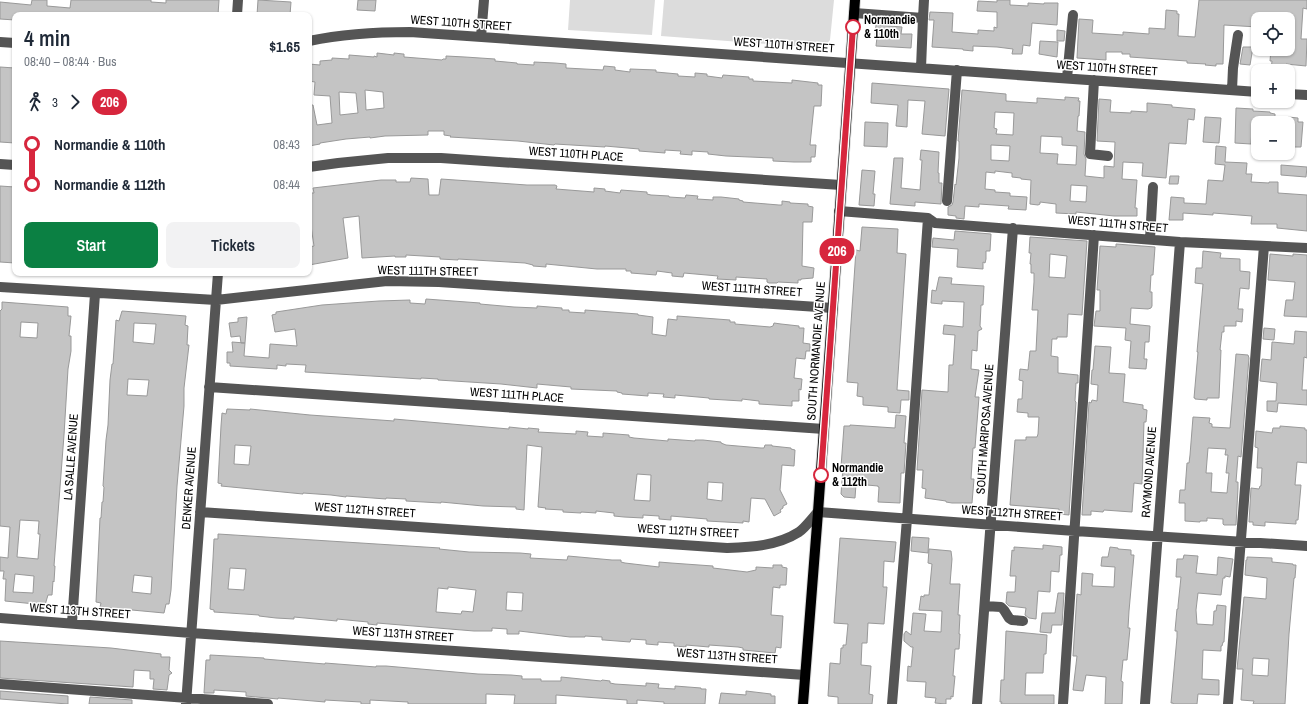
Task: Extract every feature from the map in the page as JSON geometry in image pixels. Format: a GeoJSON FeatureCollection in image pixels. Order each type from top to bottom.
{"type":"FeatureCollection","features":[{"type":"Feature","properties":{"kind":"main road","name":"SOUTH NORMANDIE AVENUE"},"geometry":{"type":"LineString","coordinates":[[803,704],[855,0]]}},
{"type":"Feature","properties":{"kind":"street"},"geometry":{"type":"LineString","coordinates":[[237,12],[238,0]]}},
{"type":"Feature","properties":{"kind":"street"},"geometry":{"type":"LineString","coordinates":[[481,37],[484,0]]}},
{"type":"Feature","properties":{"kind":"street"},"geometry":{"type":"LineString","coordinates":[[921,68],[924,0]]}},
{"type":"Feature","properties":{"kind":"street"},"geometry":{"type":"LineString","coordinates":[[854,13],[923,18]]}},
{"type":"Feature","properties":{"kind":"street"},"geometry":{"type":"LineString","coordinates":[[1067,78],[1073,15]]}},
{"type":"Feature","properties":{"kind":"street","name":"WEST 110TH STREET"},"geometry":{"type":"LineString","coordinates":[[312,40],[335,36],[383,32],[410,32],[1251,91]]}},
{"type":"Feature","properties":{"kind":"street"},"geometry":{"type":"LineString","coordinates":[[1232,90],[1238,34]]}},
{"type":"Feature","properties":{"kind":"street"},"geometry":{"type":"LineString","coordinates":[[0,42],[12,43]]}},
{"type":"Feature","properties":{"kind":"street"},"geometry":{"type":"LineString","coordinates":[[947,201],[957,70]]}},
{"type":"Feature","properties":{"kind":"street"},"geometry":{"type":"LineString","coordinates":[[1094,80],[1090,154],[1108,156]]}},
{"type":"Feature","properties":{"kind":"street"},"geometry":{"type":"LineString","coordinates":[[1295,94],[1307,95]]}},
{"type":"Feature","properties":{"kind":"street","name":"WEST 110TH PLACE"},"geometry":{"type":"LineString","coordinates":[[312,167],[388,158],[441,158],[841,185]]}},
{"type":"Feature","properties":{"kind":"street"},"geometry":{"type":"LineString","coordinates":[[0,164],[12,166]]}},
{"type":"Feature","properties":{"kind":"street"},"geometry":{"type":"LineString","coordinates":[[1150,239],[1153,187]]}},
{"type":"Feature","properties":{"kind":"street","name":"WEST 111TH STREET"},"geometry":{"type":"LineString","coordinates":[[839,212],[928,218],[935,223],[1180,242],[1307,248]]}},
{"type":"Feature","properties":{"kind":"street"},"geometry":{"type":"LineString","coordinates":[[892,704],[907,519],[928,218]]}},
{"type":"Feature","properties":{"kind":"street","name":"SOUTH MARIPOSA AVENUE"},"geometry":{"type":"LineString","coordinates":[[977,704],[1013,228]]}},
{"type":"Feature","properties":{"kind":"street"},"geometry":{"type":"LineString","coordinates":[[1063,704],[1094,235]]}},
{"type":"Feature","properties":{"kind":"street","name":"RAYMOND AVENUE"},"geometry":{"type":"LineString","coordinates":[[1145,704],[1180,242]]}},
{"type":"Feature","properties":{"kind":"street"},"geometry":{"type":"LineString","coordinates":[[1228,704],[1264,246]]}},
{"type":"Feature","properties":{"kind":"street","name":"DENKER AVENUE"},"geometry":{"type":"LineString","coordinates":[[186,701],[218,276]]}},
{"type":"Feature","properties":{"kind":"street","name":"WEST 111TH STREET"},"geometry":{"type":"LineString","coordinates":[[0,287],[95,294],[216,300],[387,281],[439,282],[833,308]]}},
{"type":"Feature","properties":{"kind":"street","name":"LA SALLE AVENUE"},"geometry":{"type":"LineString","coordinates":[[72,623],[95,294]]}},
{"type":"Feature","properties":{"kind":"street","name":"WEST 111TH PLACE"},"geometry":{"type":"LineString","coordinates":[[210,387],[824,429]]}},
{"type":"Feature","properties":{"kind":"street","name":"WEST 112TH STREET"},"geometry":{"type":"LineString","coordinates":[[200,512],[727,548],[751,547],[768,544],[785,538],[800,531],[818,512],[1157,537],[1307,546]]}},
{"type":"Feature","properties":{"kind":"street"},"geometry":{"type":"LineString","coordinates":[[985,606],[1001,608],[1012,620],[1023,621]]}},
{"type":"Feature","properties":{"kind":"street","name":"WEST 113TH STREET"},"geometry":{"type":"LineString","coordinates":[[0,618],[191,633],[805,675]]}},
{"type":"Feature","properties":{"kind":"street"},"geometry":{"type":"LineString","coordinates":[[0,684],[186,701],[268,704]]}},
{"type":"Feature","properties":{"kind":"shaded area"},"geometry":{"type":"Polygon","coordinates":[[[570,0],[655,0],[652,35],[568,30],[570,0]]]}},
{"type":"Feature","properties":{"kind":"shaded area"},"geometry":{"type":"Polygon","coordinates":[[[664,0],[834,0],[830,40],[823,48],[661,36],[664,0]]]}},
{"type":"Feature","properties":{"kind":"building"},"geometry":{"type":"Polygon","coordinates":[[[32,0],[47,0],[47,6],[70,8],[71,0],[151,0],[151,2],[166,3],[166,0],[219,0],[218,12],[12,12],[12,20],[0,19],[0,2],[31,5],[32,0]]]}},
{"type":"Feature","properties":{"kind":"building"},"geometry":{"type":"Polygon","coordinates":[[[258,0],[291,2],[290,12],[257,12],[258,0]]]}},
{"type":"Feature","properties":{"kind":"building"},"geometry":{"type":"Polygon","coordinates":[[[358,0],[376,0],[375,11],[357,10],[358,0]]]}},
{"type":"Feature","properties":{"kind":"building"},"geometry":{"type":"Polygon","coordinates":[[[997,0],[1010,0],[1010,5],[1028,6],[1028,3],[1058,3],[1057,25],[1032,23],[1030,46],[1023,45],[1022,54],[1012,54],[1013,49],[997,47],[973,46],[973,51],[932,47],[934,20],[929,20],[930,12],[953,13],[952,32],[978,34],[978,30],[994,31],[994,27],[997,28],[997,12],[977,11],[978,1],[997,2],[997,0]]]}},
{"type":"Feature","properties":{"kind":"building"},"geometry":{"type":"Polygon","coordinates":[[[1199,0],[1307,0],[1307,9],[1303,8],[1301,39],[1307,39],[1306,66],[1295,64],[1272,64],[1272,61],[1270,61],[1270,56],[1295,56],[1295,12],[1251,12],[1251,27],[1224,25],[1223,64],[1216,64],[1216,66],[1187,63],[1187,61],[1130,57],[1130,54],[1122,54],[1122,52],[1106,52],[1106,60],[1077,58],[1079,19],[1093,20],[1092,33],[1123,35],[1123,32],[1149,34],[1149,28],[1165,29],[1166,10],[1177,11],[1177,14],[1179,14],[1178,36],[1195,37],[1199,0]]]}},
{"type":"Feature","properties":{"kind":"building"},"geometry":{"type":"Polygon","coordinates":[[[876,25],[902,27],[901,34],[912,34],[911,48],[876,46],[876,25]]]}},
{"type":"Feature","properties":{"kind":"building"},"geometry":{"type":"Polygon","coordinates":[[[1057,30],[1065,31],[1064,41],[1057,41],[1057,30]]]}},
{"type":"Feature","properties":{"kind":"building"},"geometry":{"type":"Polygon","coordinates":[[[1040,41],[1058,42],[1057,57],[1039,54],[1040,41]]]}},
{"type":"Feature","properties":{"kind":"building"},"geometry":{"type":"Polygon","coordinates":[[[1243,47],[1251,47],[1250,65],[1240,64],[1243,47]]]}},
{"type":"Feature","properties":{"kind":"building"},"geometry":{"type":"Polygon","coordinates":[[[377,53],[394,55],[394,53],[404,54],[404,57],[442,60],[446,59],[446,56],[465,57],[495,59],[495,61],[517,64],[534,65],[534,62],[566,64],[566,68],[603,70],[604,66],[615,67],[615,70],[630,72],[630,69],[656,70],[656,72],[678,74],[678,76],[695,77],[695,73],[707,74],[707,76],[722,78],[723,75],[749,77],[749,79],[753,79],[753,81],[792,83],[792,80],[818,83],[818,85],[822,85],[821,106],[814,106],[810,145],[816,145],[815,157],[811,157],[811,162],[773,161],[773,158],[726,156],[708,154],[708,152],[692,151],[692,155],[680,154],[681,151],[665,150],[665,153],[605,146],[554,145],[518,141],[450,137],[451,136],[444,135],[444,131],[428,131],[428,135],[346,139],[312,145],[312,105],[317,125],[332,123],[330,96],[314,95],[315,82],[312,82],[312,64],[320,65],[320,61],[332,60],[332,58],[349,59],[349,55],[377,57],[377,53]],[[365,90],[366,110],[384,108],[383,92],[365,90]],[[339,92],[340,115],[358,113],[356,93],[339,92]]]}},
{"type":"Feature","properties":{"kind":"building"},"geometry":{"type":"Polygon","coordinates":[[[0,67],[12,68],[12,143],[0,142],[0,67]]]}},
{"type":"Feature","properties":{"kind":"building"},"geometry":{"type":"Polygon","coordinates":[[[872,83],[949,89],[945,136],[922,134],[925,101],[908,100],[907,127],[896,126],[898,105],[871,103],[872,83]]]}},
{"type":"Feature","properties":{"kind":"building"},"geometry":{"type":"Polygon","coordinates":[[[962,90],[1006,94],[1006,101],[1037,103],[1037,98],[1065,100],[1065,97],[1079,98],[1077,131],[1085,132],[1085,176],[1104,178],[1104,166],[1114,167],[1115,142],[1097,141],[1099,99],[1111,100],[1110,112],[1147,112],[1147,103],[1195,109],[1194,120],[1188,119],[1186,144],[1169,143],[1166,178],[1142,176],[1143,163],[1123,162],[1122,179],[1137,180],[1135,208],[1137,208],[1137,216],[1114,216],[1076,212],[1076,214],[1056,213],[1056,204],[1040,202],[1038,205],[1030,204],[1031,180],[1012,177],[1012,173],[995,171],[995,173],[986,172],[985,189],[995,190],[995,192],[1010,193],[1010,196],[1027,197],[1026,210],[1008,209],[1009,206],[979,204],[979,207],[965,206],[964,219],[948,215],[948,207],[952,205],[955,184],[956,185],[959,158],[958,141],[962,90]],[[995,112],[994,128],[997,129],[996,134],[1013,135],[1014,113],[995,112]],[[1041,136],[1040,153],[1058,154],[1057,164],[1076,165],[1077,146],[1062,145],[1062,137],[1041,136]],[[991,145],[991,160],[1009,161],[1010,146],[991,145]],[[1071,185],[1070,201],[1086,202],[1087,186],[1071,185]]]}},
{"type":"Feature","properties":{"kind":"building"},"geometry":{"type":"Polygon","coordinates":[[[1236,108],[1253,109],[1253,111],[1270,112],[1275,114],[1275,116],[1251,116],[1251,144],[1235,143],[1236,108]]]}},
{"type":"Feature","properties":{"kind":"building"},"geometry":{"type":"Polygon","coordinates":[[[1205,117],[1221,118],[1219,143],[1203,142],[1205,117]]]}},
{"type":"Feature","properties":{"kind":"building"},"geometry":{"type":"Polygon","coordinates":[[[1295,118],[1298,118],[1298,122],[1303,122],[1301,147],[1295,147],[1295,118]]]}},
{"type":"Feature","properties":{"kind":"building"},"geometry":{"type":"Polygon","coordinates":[[[865,122],[888,123],[887,147],[864,146],[865,122]]]}},
{"type":"Feature","properties":{"kind":"building"},"geometry":{"type":"Polygon","coordinates":[[[1216,146],[1226,147],[1225,162],[1247,163],[1246,174],[1252,174],[1251,182],[1278,182],[1278,193],[1307,195],[1307,231],[1277,228],[1277,224],[1251,224],[1252,216],[1213,213],[1213,215],[1183,213],[1183,220],[1169,220],[1171,197],[1184,198],[1184,203],[1206,204],[1208,180],[1223,181],[1225,165],[1215,164],[1216,146]]]}},
{"type":"Feature","properties":{"kind":"building"},"geometry":{"type":"Polygon","coordinates":[[[921,150],[939,152],[938,173],[939,183],[942,183],[941,204],[915,202],[915,206],[890,204],[894,158],[903,158],[901,188],[920,190],[922,160],[920,160],[921,150]]]}},
{"type":"Feature","properties":{"kind":"building"},"geometry":{"type":"Polygon","coordinates":[[[1281,165],[1307,167],[1306,177],[1281,175],[1281,165]]]}},
{"type":"Feature","properties":{"kind":"building"},"geometry":{"type":"Polygon","coordinates":[[[862,170],[875,171],[873,194],[875,194],[874,206],[859,205],[862,170]]]}},
{"type":"Feature","properties":{"kind":"building"},"geometry":{"type":"Polygon","coordinates":[[[1170,176],[1179,176],[1178,184],[1169,184],[1170,176]]]}},
{"type":"Feature","properties":{"kind":"building"},"geometry":{"type":"Polygon","coordinates":[[[411,178],[428,179],[429,195],[439,195],[441,179],[527,185],[555,185],[557,186],[556,189],[594,192],[594,188],[620,193],[621,190],[647,192],[647,194],[651,195],[669,197],[685,198],[686,195],[698,196],[697,199],[713,200],[713,197],[721,197],[739,199],[743,202],[779,205],[782,205],[782,201],[808,204],[808,206],[813,207],[812,222],[803,222],[802,266],[814,268],[813,278],[798,280],[798,283],[769,283],[767,282],[767,279],[736,277],[736,280],[717,279],[718,276],[684,273],[683,277],[672,276],[672,273],[657,271],[656,275],[631,273],[631,271],[626,271],[626,269],[597,269],[546,264],[546,267],[533,266],[525,263],[440,259],[440,257],[406,255],[406,257],[395,256],[362,258],[359,216],[343,218],[348,258],[312,264],[312,246],[314,246],[312,233],[313,188],[381,180],[410,182],[411,178]]]}},
{"type":"Feature","properties":{"kind":"building"},"geometry":{"type":"Polygon","coordinates":[[[0,186],[12,187],[12,263],[0,262],[0,186]]]}},
{"type":"Feature","properties":{"kind":"building"},"geometry":{"type":"Polygon","coordinates":[[[862,227],[898,229],[897,253],[906,254],[897,390],[909,391],[909,400],[901,400],[900,413],[888,412],[888,407],[863,405],[863,397],[857,396],[858,383],[847,382],[856,250],[860,251],[862,227]]]}},
{"type":"Feature","properties":{"kind":"building"},"geometry":{"type":"Polygon","coordinates":[[[955,231],[991,234],[990,251],[986,251],[986,259],[985,263],[983,262],[983,269],[957,267],[958,249],[932,247],[933,238],[954,240],[955,231]]]}},
{"type":"Feature","properties":{"kind":"building"},"geometry":{"type":"Polygon","coordinates":[[[1030,237],[1087,241],[1082,315],[1068,314],[1067,337],[1057,337],[1057,339],[1052,339],[1051,356],[1058,357],[1058,373],[1078,375],[1078,383],[1076,383],[1069,515],[1059,514],[1059,509],[1010,505],[1015,440],[1026,440],[1026,437],[1037,437],[1038,434],[1039,417],[1028,417],[1028,413],[1017,412],[1018,399],[1022,399],[1023,381],[1019,380],[1020,369],[1028,370],[1030,351],[1036,351],[1038,310],[1032,310],[1034,273],[1031,273],[1031,253],[1029,253],[1030,237]],[[1050,254],[1049,277],[1065,278],[1067,256],[1050,254]]]}},
{"type":"Feature","properties":{"kind":"building"},"geometry":{"type":"Polygon","coordinates":[[[1116,244],[1155,247],[1150,292],[1152,292],[1152,306],[1148,309],[1131,308],[1130,324],[1150,326],[1149,342],[1145,342],[1144,359],[1147,359],[1146,369],[1129,368],[1131,341],[1125,340],[1126,328],[1094,326],[1096,311],[1100,311],[1100,290],[1097,290],[1100,246],[1116,247],[1116,244]]]}},
{"type":"Feature","properties":{"kind":"building"},"geometry":{"type":"Polygon","coordinates":[[[1203,251],[1221,253],[1220,258],[1240,259],[1240,271],[1250,272],[1249,289],[1240,288],[1238,309],[1243,309],[1242,322],[1236,321],[1236,326],[1224,326],[1224,332],[1222,332],[1219,398],[1207,398],[1207,400],[1194,398],[1203,284],[1195,283],[1196,268],[1202,268],[1203,251]]]}},
{"type":"Feature","properties":{"kind":"building"},"geometry":{"type":"Polygon","coordinates":[[[1270,254],[1293,256],[1293,254],[1307,255],[1307,317],[1284,316],[1286,300],[1293,300],[1295,282],[1268,280],[1270,254]]]}},
{"type":"Feature","properties":{"kind":"building"},"geometry":{"type":"Polygon","coordinates":[[[939,277],[952,278],[951,284],[984,286],[980,326],[982,329],[978,331],[977,351],[972,350],[971,369],[979,370],[975,397],[979,397],[975,448],[973,448],[971,479],[974,479],[972,503],[952,503],[925,498],[926,489],[922,488],[923,470],[917,470],[922,390],[948,392],[949,365],[953,365],[955,335],[943,334],[944,325],[963,327],[964,302],[942,301],[942,304],[931,303],[932,290],[936,291],[939,277]]]}},
{"type":"Feature","properties":{"kind":"building"},"geometry":{"type":"Polygon","coordinates":[[[426,299],[514,307],[537,308],[537,306],[562,308],[562,310],[569,310],[569,312],[585,313],[585,310],[638,314],[653,317],[652,334],[666,336],[668,319],[677,320],[677,316],[730,320],[730,322],[735,322],[735,324],[770,327],[773,326],[774,323],[799,326],[799,328],[804,328],[803,343],[810,344],[810,351],[806,351],[805,359],[796,358],[794,378],[802,379],[801,390],[799,389],[799,401],[792,401],[792,406],[759,404],[759,401],[742,399],[742,401],[675,395],[675,398],[663,397],[664,394],[648,393],[648,396],[622,394],[617,391],[571,389],[571,387],[537,384],[537,388],[438,379],[305,372],[306,365],[277,365],[277,369],[230,366],[230,363],[227,363],[227,352],[233,352],[232,342],[245,343],[244,356],[269,358],[270,344],[297,346],[295,329],[275,332],[272,315],[276,314],[276,312],[322,305],[379,301],[410,300],[410,303],[425,304],[426,299]]]}},
{"type":"Feature","properties":{"kind":"building"},"geometry":{"type":"Polygon","coordinates":[[[2,302],[68,307],[68,316],[71,316],[69,336],[71,336],[71,351],[68,369],[54,582],[53,581],[52,595],[48,595],[45,605],[5,601],[6,579],[3,579],[4,571],[0,571],[0,557],[8,558],[10,527],[0,526],[0,311],[2,309],[2,302]],[[21,322],[20,337],[37,338],[38,323],[21,322]],[[20,520],[17,557],[38,559],[40,534],[38,534],[39,521],[20,520]],[[15,574],[13,592],[33,593],[34,576],[15,574]]]}},
{"type":"Feature","properties":{"kind":"building"},"geometry":{"type":"Polygon","coordinates":[[[122,311],[186,316],[185,325],[188,326],[187,345],[189,345],[184,388],[171,590],[169,604],[166,604],[164,613],[100,607],[101,603],[96,602],[100,518],[103,502],[110,380],[113,364],[116,320],[119,321],[122,311]],[[134,323],[133,342],[154,344],[156,324],[134,323]],[[128,379],[127,395],[147,396],[149,380],[128,379]],[[134,575],[132,592],[151,594],[152,577],[134,575]]]}},
{"type":"Feature","properties":{"kind":"building"},"geometry":{"type":"Polygon","coordinates":[[[247,317],[245,343],[241,343],[240,336],[231,337],[229,323],[238,322],[238,318],[247,317]]]}},
{"type":"Feature","properties":{"kind":"building"},"geometry":{"type":"Polygon","coordinates":[[[1264,328],[1275,329],[1274,340],[1263,339],[1264,328]]]}},
{"type":"Feature","properties":{"kind":"building"},"geometry":{"type":"Polygon","coordinates":[[[1295,331],[1307,332],[1307,358],[1304,357],[1302,390],[1307,390],[1307,405],[1278,403],[1277,412],[1267,411],[1267,401],[1276,401],[1277,383],[1260,381],[1262,359],[1271,360],[1272,342],[1294,344],[1295,331]]]}},
{"type":"Feature","properties":{"kind":"building"},"geometry":{"type":"Polygon","coordinates":[[[1095,346],[1111,347],[1109,373],[1125,374],[1123,402],[1143,405],[1143,409],[1147,410],[1146,422],[1144,422],[1142,484],[1134,483],[1132,512],[1104,510],[1103,512],[1091,511],[1091,515],[1082,515],[1089,402],[1091,403],[1092,400],[1097,401],[1098,385],[1091,384],[1095,346]]]}},
{"type":"Feature","properties":{"kind":"building"},"geometry":{"type":"Polygon","coordinates":[[[1236,354],[1248,355],[1249,358],[1241,457],[1238,456],[1236,482],[1238,482],[1238,488],[1236,525],[1224,525],[1223,519],[1207,518],[1207,521],[1200,522],[1185,521],[1185,503],[1179,503],[1180,490],[1185,490],[1193,417],[1210,418],[1209,423],[1212,424],[1212,427],[1230,428],[1236,354]],[[1208,448],[1206,473],[1212,473],[1211,492],[1227,493],[1229,473],[1226,473],[1228,455],[1225,455],[1226,449],[1208,448]]]}},
{"type":"Feature","properties":{"kind":"building"},"geometry":{"type":"Polygon","coordinates":[[[227,409],[250,409],[310,415],[394,421],[394,419],[509,429],[509,427],[528,428],[539,429],[538,432],[576,434],[576,431],[588,432],[587,436],[603,437],[603,433],[668,441],[668,439],[695,441],[703,440],[721,442],[726,445],[761,448],[764,448],[765,445],[772,445],[795,450],[794,466],[782,465],[780,490],[787,504],[780,510],[781,512],[774,516],[765,499],[751,498],[749,522],[743,521],[743,523],[707,521],[707,519],[671,516],[671,520],[659,519],[659,516],[643,515],[643,518],[624,517],[614,516],[614,513],[596,511],[596,513],[563,512],[563,510],[538,507],[542,447],[527,445],[524,510],[516,509],[516,507],[406,501],[406,499],[303,494],[221,486],[222,484],[218,483],[222,413],[226,414],[227,409]],[[235,445],[234,464],[249,465],[251,446],[235,445]],[[637,474],[634,500],[650,501],[651,475],[637,474]],[[708,482],[707,499],[722,501],[723,483],[708,482]]]}},
{"type":"Feature","properties":{"kind":"building"},"geometry":{"type":"Polygon","coordinates":[[[896,415],[906,416],[904,473],[901,473],[900,503],[878,502],[878,486],[856,484],[855,498],[844,497],[841,494],[843,467],[841,467],[844,426],[850,425],[895,428],[896,415]]]}},
{"type":"Feature","properties":{"kind":"building"},"geometry":{"type":"Polygon","coordinates":[[[1280,426],[1305,428],[1305,430],[1307,430],[1307,463],[1297,462],[1295,485],[1301,485],[1298,520],[1296,520],[1296,524],[1265,522],[1265,526],[1253,525],[1253,522],[1249,522],[1251,488],[1259,489],[1261,486],[1262,468],[1257,468],[1258,448],[1255,447],[1256,431],[1272,433],[1273,428],[1280,428],[1280,426]]]}},
{"type":"Feature","properties":{"kind":"building"},"geometry":{"type":"Polygon","coordinates":[[[218,534],[440,548],[439,549],[469,552],[520,553],[531,554],[530,558],[567,560],[568,556],[621,560],[621,562],[625,563],[659,567],[659,562],[713,566],[713,568],[747,572],[756,570],[756,567],[773,568],[773,565],[782,565],[782,567],[787,568],[786,585],[780,585],[780,588],[773,587],[771,615],[783,616],[781,648],[776,647],[775,653],[743,650],[743,648],[738,647],[686,645],[686,647],[674,646],[674,643],[658,642],[658,645],[646,644],[646,640],[631,639],[630,642],[602,640],[602,637],[570,637],[519,631],[519,634],[507,634],[507,629],[492,628],[492,631],[474,631],[377,623],[377,625],[368,624],[368,622],[337,619],[337,621],[294,617],[294,619],[276,618],[259,615],[214,612],[214,610],[210,609],[214,539],[218,539],[218,534]],[[230,568],[228,589],[244,590],[246,569],[230,568]],[[448,587],[448,589],[438,588],[436,612],[461,614],[462,611],[473,612],[476,590],[448,587]],[[507,592],[506,610],[522,611],[523,593],[507,592]]]}},
{"type":"Feature","properties":{"kind":"building"},"geometry":{"type":"Polygon","coordinates":[[[912,537],[929,538],[928,553],[911,551],[912,537]]]}},
{"type":"Feature","properties":{"kind":"building"},"geometry":{"type":"Polygon","coordinates":[[[840,538],[896,542],[894,562],[884,561],[883,587],[887,587],[884,624],[868,623],[867,643],[862,643],[861,665],[871,666],[869,694],[873,695],[872,704],[838,704],[838,697],[828,696],[830,663],[840,664],[841,648],[843,648],[843,645],[846,645],[848,624],[834,623],[840,538]]]}},
{"type":"Feature","properties":{"kind":"building"},"geometry":{"type":"Polygon","coordinates":[[[1043,545],[1062,547],[1059,572],[1051,571],[1050,592],[1038,591],[1036,619],[1029,618],[1025,615],[1026,608],[1009,606],[1006,603],[1007,592],[1015,592],[1016,576],[1010,576],[1012,550],[1014,551],[1014,547],[1043,549],[1043,545]]]}},
{"type":"Feature","properties":{"kind":"building"},"geometry":{"type":"Polygon","coordinates":[[[1110,547],[1131,550],[1131,555],[1134,555],[1129,611],[1128,628],[1130,628],[1127,660],[1123,660],[1121,681],[1123,682],[1122,704],[1105,704],[1106,677],[1086,675],[1083,691],[1073,690],[1077,656],[1073,656],[1077,594],[1081,595],[1082,573],[1093,574],[1092,586],[1114,587],[1115,567],[1101,566],[1102,557],[1108,557],[1110,547]]]}},
{"type":"Feature","properties":{"kind":"building"},"geometry":{"type":"Polygon","coordinates":[[[929,549],[951,551],[952,559],[950,584],[960,584],[958,615],[960,615],[959,649],[955,649],[953,697],[951,696],[951,699],[946,699],[946,704],[935,703],[936,698],[925,697],[926,682],[907,681],[908,666],[911,667],[913,647],[904,641],[904,634],[906,631],[911,635],[913,613],[926,614],[924,631],[941,632],[942,611],[919,610],[921,596],[924,597],[924,595],[929,595],[932,564],[928,563],[929,549]]]}},
{"type":"Feature","properties":{"kind":"building"},"geometry":{"type":"Polygon","coordinates":[[[1184,555],[1198,556],[1196,573],[1217,575],[1218,557],[1233,559],[1230,577],[1225,576],[1225,578],[1223,578],[1221,595],[1198,593],[1196,610],[1197,624],[1213,625],[1214,611],[1216,611],[1217,605],[1226,606],[1224,642],[1221,646],[1221,651],[1203,650],[1202,679],[1219,680],[1219,695],[1198,694],[1197,704],[1171,703],[1177,637],[1177,631],[1175,631],[1181,577],[1176,577],[1177,559],[1183,559],[1184,555]]]}},
{"type":"Feature","properties":{"kind":"building"},"geometry":{"type":"Polygon","coordinates":[[[1247,557],[1272,558],[1272,562],[1296,565],[1289,634],[1285,704],[1253,704],[1254,701],[1241,700],[1243,669],[1237,669],[1244,597],[1266,599],[1267,578],[1245,575],[1247,557]],[[1253,658],[1252,675],[1268,676],[1269,659],[1253,658]]]}},
{"type":"Feature","properties":{"kind":"building"},"geometry":{"type":"Polygon","coordinates":[[[1058,593],[1064,593],[1062,625],[1052,625],[1051,633],[1040,632],[1042,613],[1055,613],[1058,593]]]}},
{"type":"Feature","properties":{"kind":"building"},"geometry":{"type":"Polygon","coordinates":[[[1006,631],[1047,635],[1043,673],[1026,673],[1025,695],[1054,695],[1054,704],[1001,704],[1001,680],[1004,680],[1006,631]]]}},
{"type":"Feature","properties":{"kind":"building"},"geometry":{"type":"Polygon","coordinates":[[[0,641],[111,648],[161,654],[161,657],[170,657],[169,670],[172,673],[169,675],[167,690],[153,689],[154,679],[150,679],[150,671],[134,670],[133,687],[0,678],[0,641]]]}},
{"type":"Feature","properties":{"kind":"building"},"geometry":{"type":"Polygon","coordinates":[[[210,655],[264,658],[325,664],[376,667],[386,666],[478,674],[511,675],[522,676],[522,679],[541,679],[541,681],[561,681],[561,677],[610,681],[610,683],[615,684],[646,686],[646,683],[659,684],[658,688],[675,689],[675,686],[701,688],[706,689],[705,704],[664,704],[664,702],[637,700],[637,704],[627,704],[627,700],[556,695],[556,704],[514,704],[515,695],[486,694],[486,704],[408,704],[408,702],[370,700],[370,704],[361,704],[361,702],[325,700],[325,702],[246,696],[246,692],[214,690],[214,693],[204,693],[206,660],[210,660],[210,655]]]}},
{"type":"Feature","properties":{"kind":"building"},"geometry":{"type":"Polygon","coordinates":[[[0,691],[68,696],[68,704],[0,699],[0,691]]]}},
{"type":"Feature","properties":{"kind":"building"},"geometry":{"type":"Polygon","coordinates":[[[746,691],[771,694],[771,696],[775,696],[775,704],[719,704],[721,693],[746,695],[746,691]]]}},
{"type":"Feature","properties":{"kind":"building"},"geometry":{"type":"Polygon","coordinates":[[[90,697],[132,700],[132,704],[89,704],[90,697]]]}},
{"type":"Feature","properties":{"kind":"bus line","name":"206"},"geometry":{"type":"LineString","coordinates":[[821,475],[853,27]]}},
{"type":"Feature","properties":{"kind":"place","name":"Normandie & 110th"},"geometry":{"type":"Point","coordinates":[853,27]}},
{"type":"Feature","properties":{"kind":"place","name":"Normandie & 112th"},"geometry":{"type":"Point","coordinates":[821,475]}}]}
